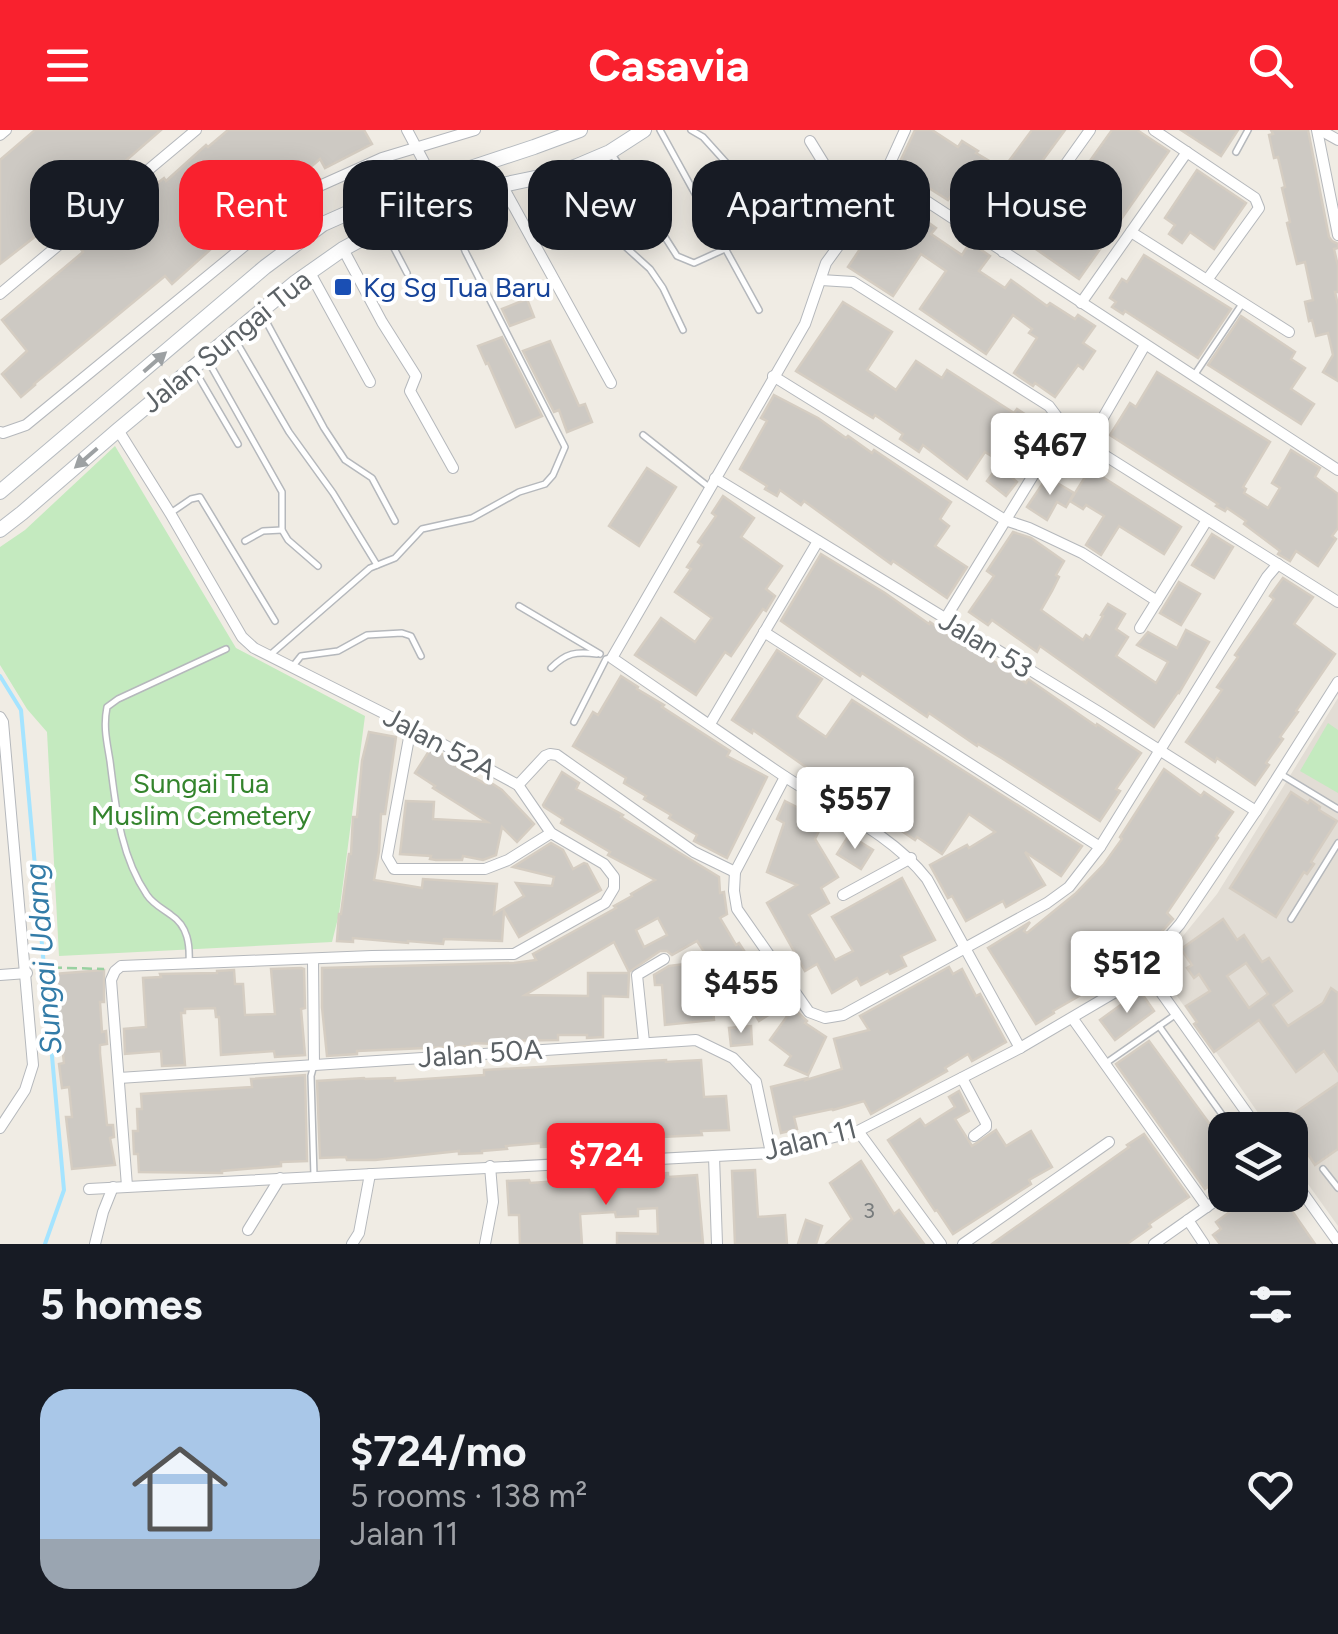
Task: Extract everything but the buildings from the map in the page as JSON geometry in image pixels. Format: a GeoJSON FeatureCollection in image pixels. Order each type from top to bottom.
{"type":"FeatureCollection","features":[{"type":"Feature","properties":{"kind":"main road","name":"Jalan Sungai Tua"},"geometry":{"type":"LineString","coordinates":[[494,160],[580,130]]}},
{"type":"Feature","properties":{"kind":"main road","name":"Jalan Sungai Tua"},"geometry":{"type":"LineString","coordinates":[[591,160],[644,130]]}},
{"type":"Feature","properties":{"kind":"main road","name":"Jalan Sungai Tua"},"geometry":{"type":"LineString","coordinates":[[0,492],[291,246],[343,215]]}},
{"type":"Feature","properties":{"kind":"main road","name":"Jalan Sungai Tua"},"geometry":{"type":"LineString","coordinates":[[0,530],[309,272],[343,250]]}},
{"type":"Feature","properties":{"kind":"street"},"geometry":{"type":"LineString","coordinates":[[0,294],[196,130]]}},
{"type":"Feature","properties":{"kind":"street"},"geometry":{"type":"LineString","coordinates":[[407,130],[424,160]]}},
{"type":"Feature","properties":{"kind":"street"},"geometry":{"type":"LineString","coordinates":[[1,433],[26,425],[315,188],[382,158],[475,130]]}},
{"type":"Feature","properties":{"kind":"street"},"geometry":{"type":"LineString","coordinates":[[1003,252],[1090,130]]}},
{"type":"Feature","properties":{"kind":"street"},"geometry":{"type":"LineString","coordinates":[[1154,130],[1255,198],[1259,208],[1207,280]]}},
{"type":"Feature","properties":{"kind":"street"},"geometry":{"type":"LineString","coordinates":[[1318,130],[1338,140]]}},
{"type":"Feature","properties":{"kind":"street"},"geometry":{"type":"LineString","coordinates":[[1318,130],[1338,235]]}},
{"type":"Feature","properties":{"kind":"street"},"geometry":{"type":"LineString","coordinates":[[890,160],[901,133]]}},
{"type":"Feature","properties":{"kind":"street"},"geometry":{"type":"LineString","coordinates":[[810,141],[822,160]]}},
{"type":"Feature","properties":{"kind":"street"},"geometry":{"type":"LineString","coordinates":[[1081,303],[1188,152]]}},
{"type":"Feature","properties":{"kind":"street"},"geometry":{"type":"LineString","coordinates":[[508,196],[610,383]]}},
{"type":"Feature","properties":{"kind":"street"},"geometry":{"type":"LineString","coordinates":[[930,204],[1338,470]]}},
{"type":"Feature","properties":{"kind":"street"},"geometry":{"type":"LineString","coordinates":[[1132,232],[1289,332]]}},
{"type":"Feature","properties":{"kind":"street"},"geometry":{"type":"LineString","coordinates":[[351,250],[382,322],[416,376],[410,391],[452,468]]}},
{"type":"Feature","properties":{"kind":"street"},"geometry":{"type":"LineString","coordinates":[[835,250],[826,263],[805,324],[606,657],[910,858],[927,879],[1020,1048]]}},
{"type":"Feature","properties":{"kind":"street"},"geometry":{"type":"LineString","coordinates":[[309,272],[370,382]]}},
{"type":"Feature","properties":{"kind":"street"},"geometry":{"type":"LineString","coordinates":[[821,280],[853,282],[1050,406],[1058,418],[1062,430],[946,619]]}},
{"type":"Feature","properties":{"kind":"street"},"geometry":{"type":"LineString","coordinates":[[1146,345],[1093,434],[1095,445],[1101,453],[1338,602]]}},
{"type":"Feature","properties":{"kind":"street"},"geometry":{"type":"LineString","coordinates":[[773,376],[1005,520],[1082,553],[1157,601]]}},
{"type":"Feature","properties":{"kind":"street","name":"Jalan 52A"},"geometry":{"type":"LineString","coordinates":[[113,975],[122,966],[514,954],[606,902],[614,888],[614,878],[604,864],[551,833],[518,785],[254,648],[242,637],[118,430]]}},
{"type":"Feature","properties":{"kind":"street","name":"Jalan 53"},"geometry":{"type":"LineString","coordinates":[[712,483],[818,540],[1256,811]]}},
{"type":"Feature","properties":{"kind":"street"},"geometry":{"type":"LineString","coordinates":[[1140,628],[1207,520]]}},
{"type":"Feature","properties":{"kind":"street"},"geometry":{"type":"LineString","coordinates":[[710,724],[818,540]]}},
{"type":"Feature","properties":{"kind":"street"},"geometry":{"type":"LineString","coordinates":[[785,776],[736,872],[734,891],[738,909],[809,1012],[825,1018],[843,1015],[1048,903],[1069,887],[1100,847],[1278,564]]}},
{"type":"Feature","properties":{"kind":"street"},"geometry":{"type":"LineString","coordinates":[[764,632],[1100,847]]}},
{"type":"Feature","properties":{"kind":"street","name":"Jalan 11"},"geometry":{"type":"LineString","coordinates":[[89,1189],[771,1152],[858,1131],[1073,1019],[1117,991],[1143,967],[1180,924],[1338,682]]}},
{"type":"Feature","properties":{"kind":"street"},"geometry":{"type":"LineString","coordinates":[[0,717],[31,970],[34,1065],[25,1090],[0,1128]]}},
{"type":"Feature","properties":{"kind":"street"},"geometry":{"type":"LineString","coordinates":[[411,727],[388,857],[394,869],[485,870],[551,833]]}},
{"type":"Feature","properties":{"kind":"street"},"geometry":{"type":"LineString","coordinates":[[518,785],[545,756],[557,755],[694,852],[736,872]]}},
{"type":"Feature","properties":{"kind":"street"},"geometry":{"type":"LineString","coordinates":[[843,895],[910,858]]}},
{"type":"Feature","properties":{"kind":"street"},"geometry":{"type":"LineString","coordinates":[[644,1042],[636,975],[664,959]]}},
{"type":"Feature","properties":{"kind":"street"},"geometry":{"type":"LineString","coordinates":[[313,960],[314,1064]]}},
{"type":"Feature","properties":{"kind":"street"},"geometry":{"type":"LineString","coordinates":[[1143,967],[1245,1112]]}},
{"type":"Feature","properties":{"kind":"street"},"geometry":{"type":"LineString","coordinates":[[0,975],[31,970]]}},
{"type":"Feature","properties":{"kind":"street"},"geometry":{"type":"LineString","coordinates":[[113,975],[128,1186]]}},
{"type":"Feature","properties":{"kind":"street"},"geometry":{"type":"LineString","coordinates":[[1073,1019],[1207,1207],[1154,1244]]}},
{"type":"Feature","properties":{"kind":"street","name":"Jalan 50A"},"geometry":{"type":"LineString","coordinates":[[118,1078],[696,1040],[733,1058],[756,1082],[771,1152]]}},
{"type":"Feature","properties":{"kind":"street"},"geometry":{"type":"LineString","coordinates":[[962,1078],[986,1122],[974,1136]]}},
{"type":"Feature","properties":{"kind":"street"},"geometry":{"type":"LineString","coordinates":[[858,1131],[941,1244]]}},
{"type":"Feature","properties":{"kind":"street"},"geometry":{"type":"LineString","coordinates":[[963,1244],[1109,1142]]}},
{"type":"Feature","properties":{"kind":"street"},"geometry":{"type":"LineString","coordinates":[[714,1156],[717,1244]]}},
{"type":"Feature","properties":{"kind":"street"},"geometry":{"type":"LineString","coordinates":[[486,1244],[492,1202],[490,1166]]}},
{"type":"Feature","properties":{"kind":"street"},"geometry":{"type":"LineString","coordinates":[[352,1244],[359,1233],[370,1174]]}},
{"type":"Feature","properties":{"kind":"street"},"geometry":{"type":"LineString","coordinates":[[248,1230],[280,1178]]}},
{"type":"Feature","properties":{"kind":"street"},"geometry":{"type":"LineString","coordinates":[[95,1244],[113,1187]]}},
{"type":"Feature","properties":{"kind":"street"},"geometry":{"type":"LineString","coordinates":[[1308,1200],[1338,1242]]}},
{"type":"Feature","properties":{"kind":"street"},"geometry":{"type":"LineString","coordinates":[[1188,1220],[1204,1244]]}},
{"type":"Feature","properties":{"kind":"lane"},"geometry":{"type":"LineString","coordinates":[[660,130],[692,188]]}},
{"type":"Feature","properties":{"kind":"lane"},"geometry":{"type":"LineString","coordinates":[[691,130],[723,160]]}},
{"type":"Feature","properties":{"kind":"lane"},"geometry":{"type":"LineString","coordinates":[[1236,152],[1248,130]]}},
{"type":"Feature","properties":{"kind":"lane"},"geometry":{"type":"LineString","coordinates":[[610,152],[677,256],[694,263],[724,250]]}},
{"type":"Feature","properties":{"kind":"lane"},"geometry":{"type":"LineString","coordinates":[[396,250],[407,272]]}},
{"type":"Feature","properties":{"kind":"lane"},"geometry":{"type":"LineString","coordinates":[[270,655],[370,568],[395,558],[422,529],[472,518],[519,492],[546,484],[553,475],[565,447],[465,250]]}},
{"type":"Feature","properties":{"kind":"lane"},"geometry":{"type":"LineString","coordinates":[[629,250],[663,288],[682,330]]}},
{"type":"Feature","properties":{"kind":"lane"},"geometry":{"type":"LineString","coordinates":[[727,250],[759,310]]}},
{"type":"Feature","properties":{"kind":"lane"},"geometry":{"type":"LineString","coordinates":[[1194,376],[1243,303]]}},
{"type":"Feature","properties":{"kind":"lane"},"geometry":{"type":"LineString","coordinates":[[261,312],[324,428],[345,460],[372,478],[395,521]]}},
{"type":"Feature","properties":{"kind":"lane"},"geometry":{"type":"LineString","coordinates":[[233,336],[289,432],[333,493],[377,565]]}},
{"type":"Feature","properties":{"kind":"lane"},"geometry":{"type":"LineString","coordinates":[[200,362],[238,444]]}},
{"type":"Feature","properties":{"kind":"lane"},"geometry":{"type":"LineString","coordinates":[[200,362],[282,492],[282,530],[318,566]]}},
{"type":"Feature","properties":{"kind":"lane"},"geometry":{"type":"LineString","coordinates":[[643,435],[712,483]]}},
{"type":"Feature","properties":{"kind":"lane"},"geometry":{"type":"LineString","coordinates":[[170,513],[190,498],[200,497],[274,622]]}},
{"type":"Feature","properties":{"kind":"lane"},"geometry":{"type":"LineString","coordinates":[[245,541],[263,531],[282,530]]}},
{"type":"Feature","properties":{"kind":"lane"},"geometry":{"type":"LineString","coordinates":[[518,606],[606,657]]}},
{"type":"Feature","properties":{"kind":"lane"},"geometry":{"type":"LineString","coordinates":[[293,666],[301,656],[338,651],[376,634],[411,636],[421,656]]}},
{"type":"Feature","properties":{"kind":"lane"},"geometry":{"type":"LineString","coordinates":[[189,963],[190,942],[184,929],[177,918],[149,899],[130,862],[118,820],[103,725],[107,707],[118,700],[226,650]]}},
{"type":"Feature","properties":{"kind":"lane"},"geometry":{"type":"LineString","coordinates":[[551,668],[568,654],[581,651],[606,657]]}},
{"type":"Feature","properties":{"kind":"lane"},"geometry":{"type":"LineString","coordinates":[[574,722],[606,657]]}},
{"type":"Feature","properties":{"kind":"lane"},"geometry":{"type":"LineString","coordinates":[[1280,773],[1338,810]]}},
{"type":"Feature","properties":{"kind":"lane"},"geometry":{"type":"LineString","coordinates":[[1290,919],[1338,843]]}},
{"type":"Feature","properties":{"kind":"lane"},"geometry":{"type":"LineString","coordinates":[[1104,1064],[1177,1014]]}},
{"type":"Feature","properties":{"kind":"lane"},"geometry":{"type":"LineString","coordinates":[[1159,1026],[1221,1112]]}},
{"type":"Feature","properties":{"kind":"lane"},"geometry":{"type":"LineString","coordinates":[[314,1064],[314,1176]]}},
{"type":"Feature","properties":{"kind":"lane"},"geometry":{"type":"LineString","coordinates":[[1324,1168],[1338,1188]]}},
{"type":"Feature","properties":{"kind":"path"},"geometry":{"type":"LineString","coordinates":[[31,970],[49,966],[113,975]]}},
{"type":"Feature","properties":{"kind":"shaded area"},"geometry":{"type":"Polygon","coordinates":[[[1338,698],[1338,1226],[1308,1184],[1308,1112],[1258,1112],[1166,980],[1166,957],[1217,894],[1338,698]]]}},
{"type":"Feature","properties":{"kind":"green space","name":"Sungai Tua Muslim Cemetery"},"geometry":{"type":"Polygon","coordinates":[[[115,446],[236,648],[365,716],[332,942],[59,956],[47,732],[27,709],[0,665],[0,547],[25,530],[115,446]]]}},
{"type":"Feature","properties":{"kind":"green space"},"geometry":{"type":"Polygon","coordinates":[[[1328,723],[1338,730],[1338,793],[1300,771],[1328,723]]]}},
{"type":"Feature","properties":{"kind":"waterway","name":"Sungai Udang"},"geometry":{"type":"LineString","coordinates":[[0,676],[21,710],[64,1190],[45,1244]]}},
{"type":"Feature","properties":{"kind":"place","name":"Kg Sg Tua Baru"},"geometry":{"type":"Point","coordinates":[343,287]}}]}
